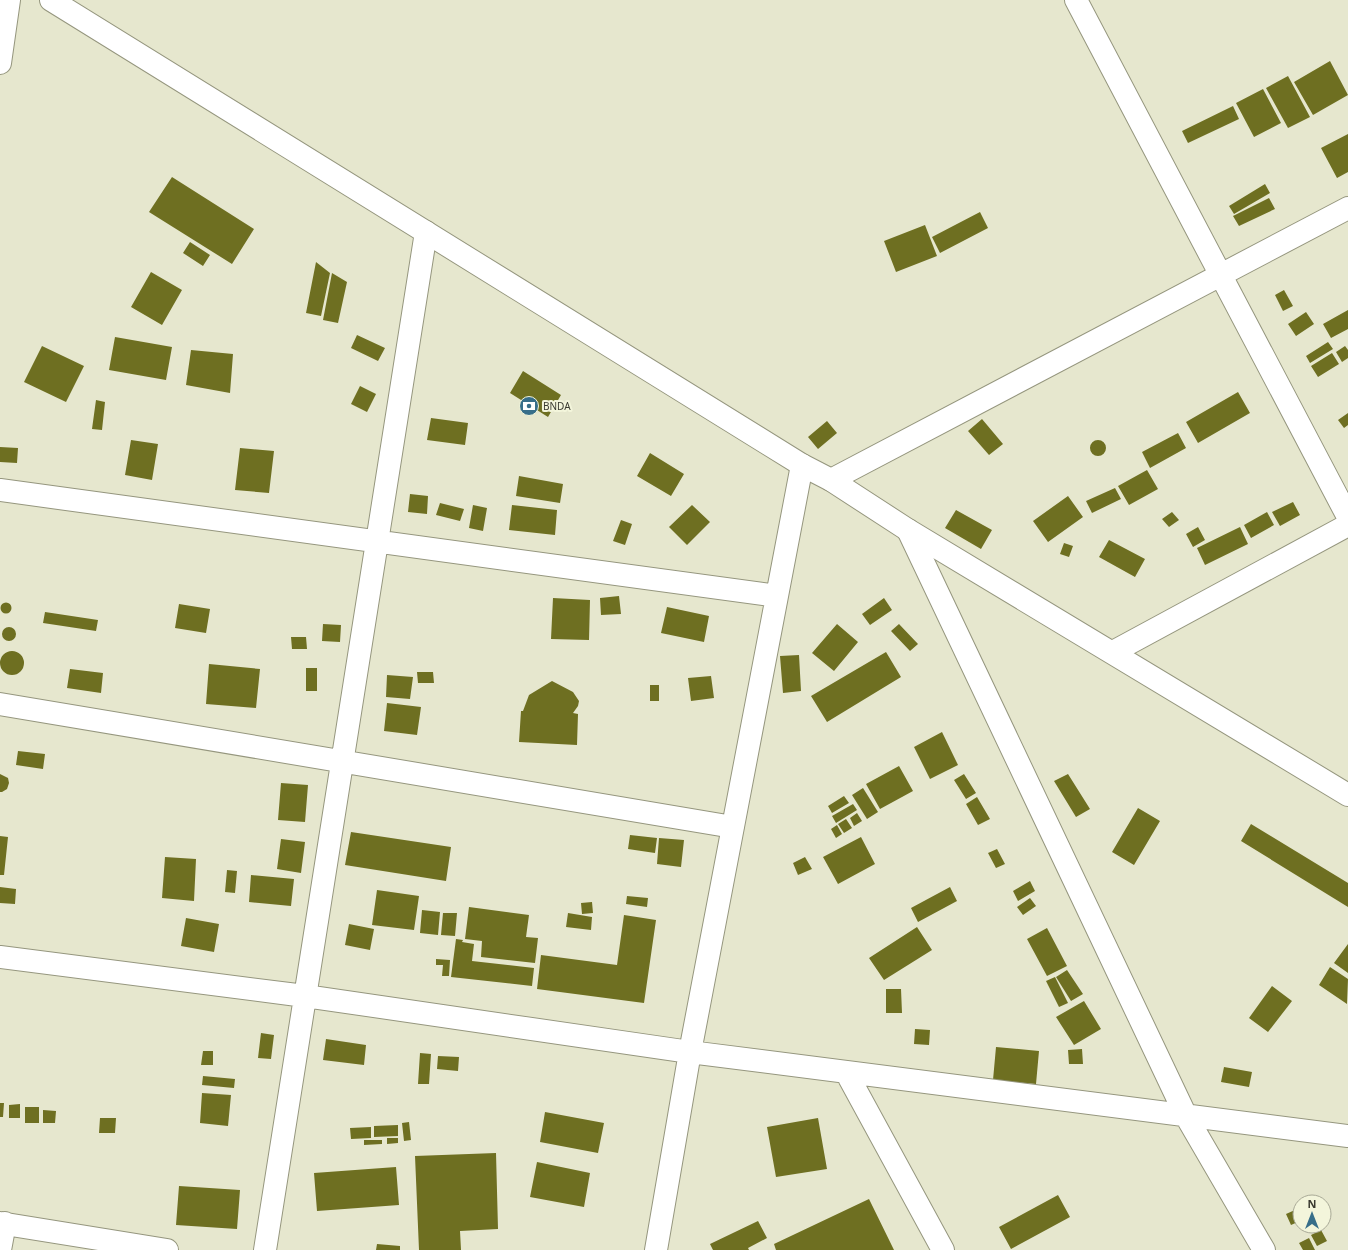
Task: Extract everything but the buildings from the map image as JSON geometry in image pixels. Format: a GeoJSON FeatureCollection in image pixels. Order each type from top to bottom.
{"type":"FeatureCollection","features":[{"type":"Feature","properties":{"kind":"street"},"geometry":{"type":"LineString","coordinates":[[0,63],[9,0]]}},
{"type":"Feature","properties":{"kind":"street"},"geometry":{"type":"LineString","coordinates":[[51,0],[802,465],[831,480],[908,530],[1113,652],[1348,796]]}},
{"type":"Feature","properties":{"kind":"street"},"geometry":{"type":"LineString","coordinates":[[1076,0],[1348,517]]}},
{"type":"Feature","properties":{"kind":"street"},"geometry":{"type":"LineString","coordinates":[[831,480],[1348,208]]}},
{"type":"Feature","properties":{"kind":"street"},"geometry":{"type":"LineString","coordinates":[[265,1250],[426,232]]}},
{"type":"Feature","properties":{"kind":"street"},"geometry":{"type":"LineString","coordinates":[[656,1250],[690,1052],[802,465]]}},
{"type":"Feature","properties":{"kind":"street"},"geometry":{"type":"LineString","coordinates":[[0,490],[777,596]]}},
{"type":"Feature","properties":{"kind":"street"},"geometry":{"type":"LineString","coordinates":[[1113,652],[1348,526]]}},
{"type":"Feature","properties":{"kind":"street"},"geometry":{"type":"LineString","coordinates":[[908,530],[1186,1116],[1264,1250]]}},
{"type":"Feature","properties":{"kind":"street"},"geometry":{"type":"LineString","coordinates":[[0,704],[733,828]]}},
{"type":"Feature","properties":{"kind":"street"},"geometry":{"type":"LineString","coordinates":[[0,957],[305,996],[690,1052],[1348,1136]]}},
{"type":"Feature","properties":{"kind":"street"},"geometry":{"type":"LineString","coordinates":[[846,1072],[943,1250]]}},
{"type":"Feature","properties":{"kind":"street"},"geometry":{"type":"LineString","coordinates":[[0,1250],[2,1223],[167,1250]]}},
{"type":"Feature","properties":{"kind":"place","name":"BNDA"},"geometry":{"type":"Point","coordinates":[529,406]}}]}
